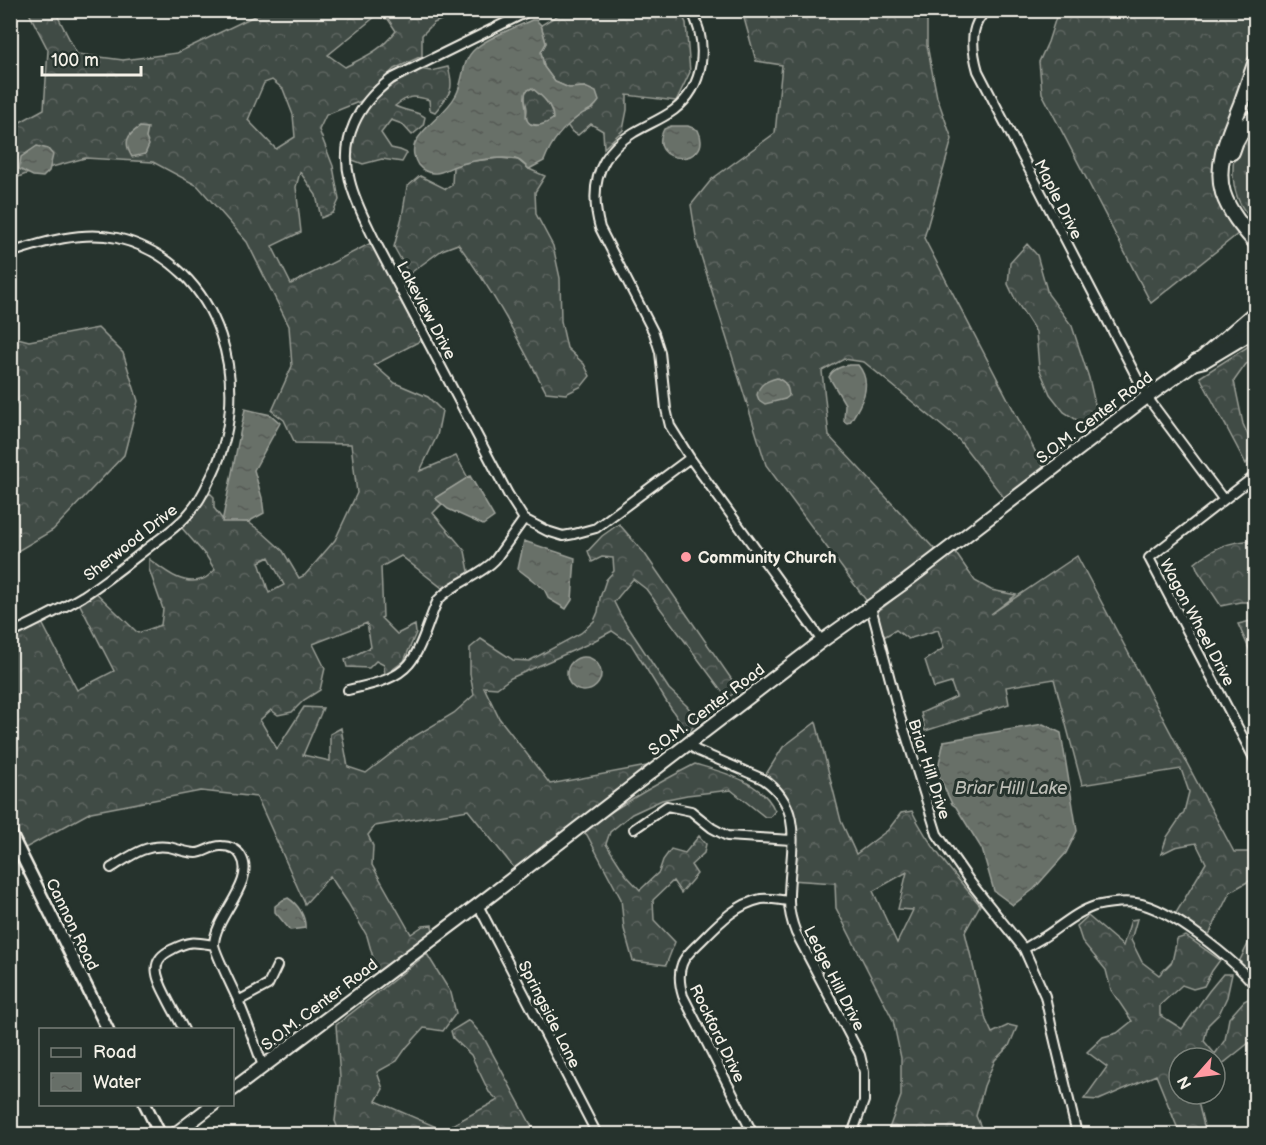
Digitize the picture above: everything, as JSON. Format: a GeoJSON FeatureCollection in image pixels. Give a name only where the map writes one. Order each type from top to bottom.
{"type":"FeatureCollection","features":[{"type":"Feature","properties":{"kind":"highway"},"geometry":{"type":"LineString","coordinates":[[1256,61],[1228,137],[1221,164],[1221,186],[1224,195],[1231,210],[1256,243]]}},
{"type":"Feature","properties":{"kind":"highway"},"geometry":{"type":"LineString","coordinates":[[1256,116],[1234,141],[1229,181],[1236,202],[1246,218],[1256,226]]}},
{"type":"Feature","properties":{"kind":"highway"},"geometry":{"type":"LineString","coordinates":[[1199,360],[1204,360],[1256,329]]}},
{"type":"Feature","properties":{"kind":"main road","name":"S.O.M. Center Road"},"geometry":{"type":"LineString","coordinates":[[1199,360],[1256,311]]}},
{"type":"Feature","properties":{"kind":"main road","name":"S.O.M. Center Road"},"geometry":{"type":"LineString","coordinates":[[234,1088],[1147,397],[1199,360],[1256,324]]}},
{"type":"Feature","properties":{"kind":"main road","name":"Cannon Road"},"geometry":{"type":"LineString","coordinates":[[10,832],[108,1028]]}},
{"type":"Feature","properties":{"kind":"main road"},"geometry":{"type":"LineString","coordinates":[[146,1106],[160,1134]]}},
{"type":"Feature","properties":{"kind":"main road"},"geometry":{"type":"LineString","coordinates":[[175,1134],[211,1106]]}},
{"type":"Feature","properties":{"kind":"street","name":"Lakeview Drive"},"geometry":{"type":"LineString","coordinates":[[524,519],[508,494],[375,241],[357,202],[350,180],[348,142],[353,123],[364,105],[390,79],[531,10]]}},
{"type":"Feature","properties":{"kind":"street"},"geometry":{"type":"LineString","coordinates":[[691,10],[701,39],[703,62],[696,82],[687,97],[673,111],[621,141],[608,155],[599,171],[594,190],[595,212],[600,228],[654,333],[660,352],[670,426],[690,458],[822,641]]}},
{"type":"Feature","properties":{"kind":"street","name":"Maple Drive"},"geometry":{"type":"LineString","coordinates":[[986,10],[976,24],[973,45],[978,71],[1147,397],[1223,499]]}},
{"type":"Feature","properties":{"kind":"street","name":"Sherwood Drive"},"geometry":{"type":"LineString","coordinates":[[10,253],[38,243],[91,235],[115,238],[158,253],[193,283],[206,302],[220,335],[231,384],[230,413],[224,445],[203,494],[190,512],[141,553],[82,597],[10,634]]}},
{"type":"Feature","properties":{"kind":"street"},"geometry":{"type":"LineString","coordinates":[[348,690],[380,681],[405,668],[417,651],[438,600],[453,586],[490,565],[524,519],[547,531],[563,536],[596,528],[690,458]]}},
{"type":"Feature","properties":{"kind":"street"},"geometry":{"type":"LineString","coordinates":[[1223,499],[1256,475]]}},
{"type":"Feature","properties":{"kind":"street","name":"Wagon Wheel Drive"},"geometry":{"type":"LineString","coordinates":[[1223,499],[1149,558],[1256,762]]}},
{"type":"Feature","properties":{"kind":"street","name":"Briar Hill Drive"},"geometry":{"type":"LineString","coordinates":[[871,607],[898,710],[937,834],[965,876],[1024,948],[1045,996],[1077,1134]]}},
{"type":"Feature","properties":{"kind":"street","name":"Ledge Hill Drive"},"geometry":{"type":"LineString","coordinates":[[687,744],[771,784],[786,804],[792,819],[789,901],[791,918],[796,933],[860,1055],[864,1072],[864,1101],[852,1134]]}},
{"type":"Feature","properties":{"kind":"street"},"geometry":{"type":"LineString","coordinates":[[634,829],[667,806],[691,812],[727,836],[792,840]]}},
{"type":"Feature","properties":{"kind":"street"},"geometry":{"type":"LineString","coordinates":[[111,868],[143,849],[155,846],[200,853],[219,845],[238,852],[245,868],[243,879],[218,928],[214,945],[263,1066]]}},
{"type":"Feature","properties":{"kind":"street","name":"Rockford Drive"},"geometry":{"type":"LineString","coordinates":[[753,1134],[683,996],[680,983],[682,962],[729,914],[762,899],[789,901]]}},
{"type":"Feature","properties":{"kind":"street"},"geometry":{"type":"LineString","coordinates":[[1024,948],[1094,907],[1117,902],[1138,903],[1173,918],[1216,948],[1256,987]]}},
{"type":"Feature","properties":{"kind":"street","name":"Springside Lane"},"geometry":{"type":"LineString","coordinates":[[478,905],[597,1134]]}},
{"type":"Feature","properties":{"kind":"street"},"geometry":{"type":"LineString","coordinates":[[183,1028],[159,983],[156,972],[158,961],[163,953],[192,941],[214,945]]}},
{"type":"Feature","properties":{"kind":"street"},"geometry":{"type":"LineString","coordinates":[[238,1001],[268,985],[277,966]]}},
{"type":"Feature","properties":{"kind":"green space"},"geometry":{"type":"Polygon","coordinates":[[[28,11],[55,11],[77,54],[123,60],[177,53],[265,11],[445,11],[450,16],[434,23],[422,35],[422,56],[394,69],[361,101],[326,115],[319,130],[333,166],[339,200],[333,213],[321,218],[316,195],[300,172],[296,187],[301,232],[272,246],[291,284],[375,241],[426,338],[374,365],[395,383],[428,397],[442,411],[437,436],[420,471],[456,456],[468,478],[435,498],[442,504],[433,513],[465,551],[469,571],[474,575],[446,591],[401,556],[381,567],[383,617],[381,618],[397,634],[415,625],[416,633],[404,661],[385,675],[384,665],[376,661],[369,668],[347,667],[345,660],[371,647],[367,623],[313,644],[325,668],[320,690],[304,700],[292,712],[278,715],[271,710],[260,720],[277,749],[304,707],[323,708],[303,755],[330,761],[330,734],[341,728],[348,767],[366,773],[410,739],[454,713],[474,695],[470,674],[470,648],[481,639],[513,660],[529,661],[581,633],[594,621],[606,580],[614,571],[613,558],[602,557],[592,562],[588,551],[602,536],[619,524],[645,554],[739,690],[727,698],[646,589],[633,579],[614,602],[669,689],[698,720],[688,734],[631,644],[612,631],[511,678],[497,688],[484,687],[499,718],[550,784],[663,763],[519,874],[468,810],[375,826],[368,835],[373,846],[372,865],[411,934],[423,926],[432,925],[433,931],[377,972],[367,936],[330,876],[305,904],[257,797],[201,791],[91,812],[20,851],[11,832],[11,634],[40,619],[77,690],[114,671],[77,599],[92,589],[138,633],[161,625],[163,609],[149,569],[149,559],[174,576],[188,581],[204,578],[215,570],[181,527],[210,493],[214,497],[214,508],[223,520],[248,522],[262,532],[283,551],[299,578],[305,575],[335,540],[357,493],[351,444],[295,443],[284,420],[272,411],[292,366],[289,326],[247,242],[198,186],[153,162],[85,158],[11,180],[11,127],[44,109],[48,50],[28,11]],[[376,16],[328,55],[345,67],[379,48],[396,31],[388,19],[376,16]],[[272,80],[264,83],[248,120],[276,149],[295,137],[293,115],[283,89],[272,80]],[[269,557],[259,562],[269,593],[284,585],[269,557]]]}},
{"type":"Feature","properties":{"kind":"green space"},"geometry":{"type":"Polygon","coordinates":[[[565,11],[680,11],[686,23],[690,72],[676,101],[627,95],[623,130],[604,148],[603,131],[591,124],[578,135],[572,132],[567,125],[594,108],[585,87],[569,88],[555,82],[544,67],[541,52],[546,43],[541,25],[565,11]]]}},
{"type":"Feature","properties":{"kind":"green space"},"geometry":{"type":"Polygon","coordinates":[[[742,11],[927,11],[927,45],[937,97],[952,139],[924,238],[1047,474],[1008,503],[959,440],[864,362],[844,359],[822,371],[829,436],[940,555],[871,607],[766,465],[697,243],[691,205],[712,179],[775,133],[782,65],[756,61],[742,11]]]}},
{"type":"Feature","properties":{"kind":"green space"},"geometry":{"type":"Polygon","coordinates":[[[1058,11],[1255,11],[1255,61],[1241,103],[1222,186],[1244,229],[1151,303],[1042,93],[1039,62],[1058,11]]]}},
{"type":"Feature","properties":{"kind":"green space"},"geometry":{"type":"Polygon","coordinates":[[[448,67],[451,81],[450,91],[435,112],[430,110],[429,100],[419,97],[407,98],[395,106],[425,117],[423,126],[412,135],[402,124],[391,120],[381,133],[391,148],[407,153],[402,162],[382,159],[363,164],[350,159],[354,133],[368,105],[404,76],[420,69],[431,71],[448,67]]]}},
{"type":"Feature","properties":{"kind":"green space"},"geometry":{"type":"Polygon","coordinates":[[[1255,78],[1255,111],[1239,128],[1255,78]]]}},
{"type":"Feature","properties":{"kind":"green space"},"geometry":{"type":"Polygon","coordinates":[[[532,88],[549,105],[553,114],[553,119],[544,124],[528,123],[526,118],[526,91],[532,88]]]}},
{"type":"Feature","properties":{"kind":"green space"},"geometry":{"type":"Polygon","coordinates":[[[1255,121],[1255,221],[1237,196],[1233,164],[1239,144],[1255,121]]]}},
{"type":"Feature","properties":{"kind":"green space"},"geometry":{"type":"Polygon","coordinates":[[[500,158],[518,160],[529,169],[545,176],[535,192],[536,214],[553,246],[560,278],[561,321],[567,348],[584,364],[590,376],[582,386],[566,394],[546,392],[494,298],[458,244],[442,250],[409,274],[394,247],[407,187],[420,176],[446,189],[452,185],[453,166],[500,158]]]}},
{"type":"Feature","properties":{"kind":"green space"},"geometry":{"type":"Polygon","coordinates":[[[1027,244],[1037,255],[1048,294],[1072,326],[1089,378],[1098,417],[1083,424],[1064,412],[1050,394],[1039,368],[1036,332],[1008,284],[1010,263],[1027,244]]]}},
{"type":"Feature","properties":{"kind":"green space"},"geometry":{"type":"Polygon","coordinates":[[[98,328],[123,353],[138,401],[124,455],[53,530],[11,555],[10,410],[16,403],[11,374],[10,336],[29,341],[98,328]]]}},
{"type":"Feature","properties":{"kind":"green space"},"geometry":{"type":"Polygon","coordinates":[[[1255,342],[1255,360],[1246,364],[1234,381],[1243,424],[1255,451],[1246,464],[1200,377],[1255,342]]]}},
{"type":"Feature","properties":{"kind":"green space"},"geometry":{"type":"Polygon","coordinates":[[[1255,540],[1255,602],[1221,606],[1195,563],[1223,546],[1255,540]]]}},
{"type":"Feature","properties":{"kind":"green space"},"geometry":{"type":"Polygon","coordinates":[[[955,552],[975,581],[991,590],[1016,595],[991,614],[1077,556],[1234,852],[1255,852],[1255,886],[1249,881],[1230,892],[1206,941],[1173,918],[1206,863],[1196,843],[1175,847],[1161,854],[1167,837],[1184,812],[1189,792],[1181,769],[1082,785],[1054,679],[1006,687],[1009,704],[925,731],[921,713],[956,697],[951,683],[934,688],[925,660],[944,648],[938,630],[908,639],[896,630],[882,638],[877,612],[955,552]]]}},
{"type":"Feature","properties":{"kind":"green space"},"geometry":{"type":"Polygon","coordinates":[[[1256,620],[1255,662],[1238,624],[1256,620]]]}},
{"type":"Feature","properties":{"kind":"green space"},"geometry":{"type":"Polygon","coordinates":[[[816,722],[841,821],[856,854],[888,830],[901,813],[912,811],[934,848],[980,905],[965,932],[986,1020],[992,1033],[1009,1025],[1017,1027],[1009,1046],[995,1060],[984,1086],[976,1116],[984,1134],[887,1134],[901,1096],[901,1058],[893,1020],[836,908],[835,883],[790,880],[792,840],[786,804],[763,779],[783,747],[816,722]],[[907,872],[873,891],[897,943],[913,910],[898,909],[907,872]]]}},
{"type":"Feature","properties":{"kind":"green space"},"geometry":{"type":"Polygon","coordinates":[[[695,764],[752,785],[770,801],[775,811],[770,817],[765,817],[731,790],[687,795],[662,800],[632,814],[610,832],[606,844],[626,875],[640,890],[659,872],[663,860],[671,849],[685,853],[699,836],[706,844],[704,853],[691,865],[697,874],[681,893],[673,881],[653,900],[654,920],[675,942],[666,965],[633,961],[624,929],[621,899],[583,831],[666,779],[695,764]]]}},
{"type":"Feature","properties":{"kind":"green space"},"geometry":{"type":"Polygon","coordinates":[[[1088,916],[1123,946],[1131,920],[1137,919],[1131,940],[1142,962],[1159,975],[1172,962],[1177,939],[1186,936],[1220,960],[1204,986],[1193,989],[1182,985],[1160,1005],[1160,1015],[1182,1029],[1223,974],[1232,974],[1227,997],[1219,1014],[1208,1025],[1204,1041],[1208,1046],[1167,1046],[1167,1102],[1156,1075],[1099,1100],[1084,1099],[1107,1067],[1087,1052],[1103,1037],[1117,1033],[1132,1021],[1111,990],[1106,970],[1082,941],[1077,926],[1088,916]]]}},
{"type":"Feature","properties":{"kind":"green space"},"geometry":{"type":"Polygon","coordinates":[[[1255,935],[1255,965],[1243,968],[1240,960],[1251,938],[1255,935]]]}},
{"type":"Feature","properties":{"kind":"green space"},"geometry":{"type":"Polygon","coordinates":[[[427,954],[451,993],[456,1013],[443,1031],[424,1028],[397,1061],[377,1072],[383,1089],[376,1101],[443,1130],[498,1100],[489,1092],[471,1055],[453,1038],[451,1031],[469,1020],[484,1038],[536,1134],[340,1134],[335,1121],[340,1078],[336,1025],[427,954]]]}},
{"type":"Feature","properties":{"kind":"green space"},"geometry":{"type":"Polygon","coordinates":[[[1252,997],[1255,1003],[1255,1038],[1227,1060],[1227,1046],[1221,1046],[1225,1040],[1229,1018],[1244,1001],[1252,997]]]}},
{"type":"Feature","properties":{"kind":"green space"},"geometry":{"type":"Polygon","coordinates":[[[1169,1106],[1199,1106],[1206,1134],[1180,1134],[1169,1106]]]}},
{"type":"Feature","properties":{"kind":"water"},"geometry":{"type":"Polygon","coordinates":[[[536,20],[541,25],[546,43],[541,52],[544,67],[555,82],[569,88],[585,87],[596,92],[599,101],[563,130],[550,147],[544,161],[529,169],[518,160],[504,158],[468,162],[437,173],[423,170],[415,157],[415,143],[424,130],[452,102],[470,54],[486,41],[536,20]],[[532,88],[526,91],[526,119],[532,125],[543,124],[553,119],[553,114],[549,105],[532,88]]]}},
{"type":"Feature","properties":{"kind":"water"},"geometry":{"type":"Polygon","coordinates":[[[671,126],[688,126],[698,130],[701,142],[698,151],[681,158],[671,156],[664,150],[661,141],[664,129],[671,126]]]}},
{"type":"Feature","properties":{"kind":"water"},"geometry":{"type":"Polygon","coordinates":[[[140,127],[148,128],[146,138],[149,145],[145,154],[132,157],[127,143],[128,139],[140,127]]]}},
{"type":"Feature","properties":{"kind":"water"},"geometry":{"type":"Polygon","coordinates":[[[37,146],[48,149],[53,155],[49,171],[43,177],[33,176],[19,169],[21,157],[37,146]]]}},
{"type":"Feature","properties":{"kind":"water"},"geometry":{"type":"Polygon","coordinates":[[[858,365],[863,372],[865,387],[858,409],[847,423],[844,421],[845,404],[829,377],[837,369],[858,365]]]}},
{"type":"Feature","properties":{"kind":"water"},"geometry":{"type":"Polygon","coordinates":[[[777,378],[786,385],[789,396],[765,404],[759,400],[757,395],[759,388],[777,378]]]}},
{"type":"Feature","properties":{"kind":"water"},"geometry":{"type":"Polygon","coordinates":[[[245,409],[271,415],[280,423],[254,470],[264,513],[248,522],[222,522],[245,409]]]}},
{"type":"Feature","properties":{"kind":"water"},"geometry":{"type":"Polygon","coordinates":[[[470,476],[494,517],[483,525],[448,509],[435,498],[470,476]]]}},
{"type":"Feature","properties":{"kind":"water"},"geometry":{"type":"Polygon","coordinates":[[[524,541],[575,558],[572,600],[566,609],[549,599],[544,589],[518,569],[524,541]]]}},
{"type":"Feature","properties":{"kind":"water"},"geometry":{"type":"Polygon","coordinates":[[[584,657],[596,662],[601,674],[596,686],[584,691],[572,686],[567,674],[572,662],[584,657]]]}},
{"type":"Feature","properties":{"kind":"water","name":"Briar Hill Lake"},"geometry":{"type":"Polygon","coordinates":[[[1043,724],[1061,733],[1077,831],[1066,853],[1034,889],[1013,905],[994,891],[982,849],[952,804],[937,772],[944,741],[1043,724]]]}},
{"type":"Feature","properties":{"kind":"water"},"geometry":{"type":"Polygon","coordinates":[[[288,898],[301,911],[305,928],[290,930],[275,912],[275,906],[288,898]]]}},
{"type":"Feature","properties":{"kind":"place","name":"Community Church"},"geometry":{"type":"Point","coordinates":[686,557]}}]}
